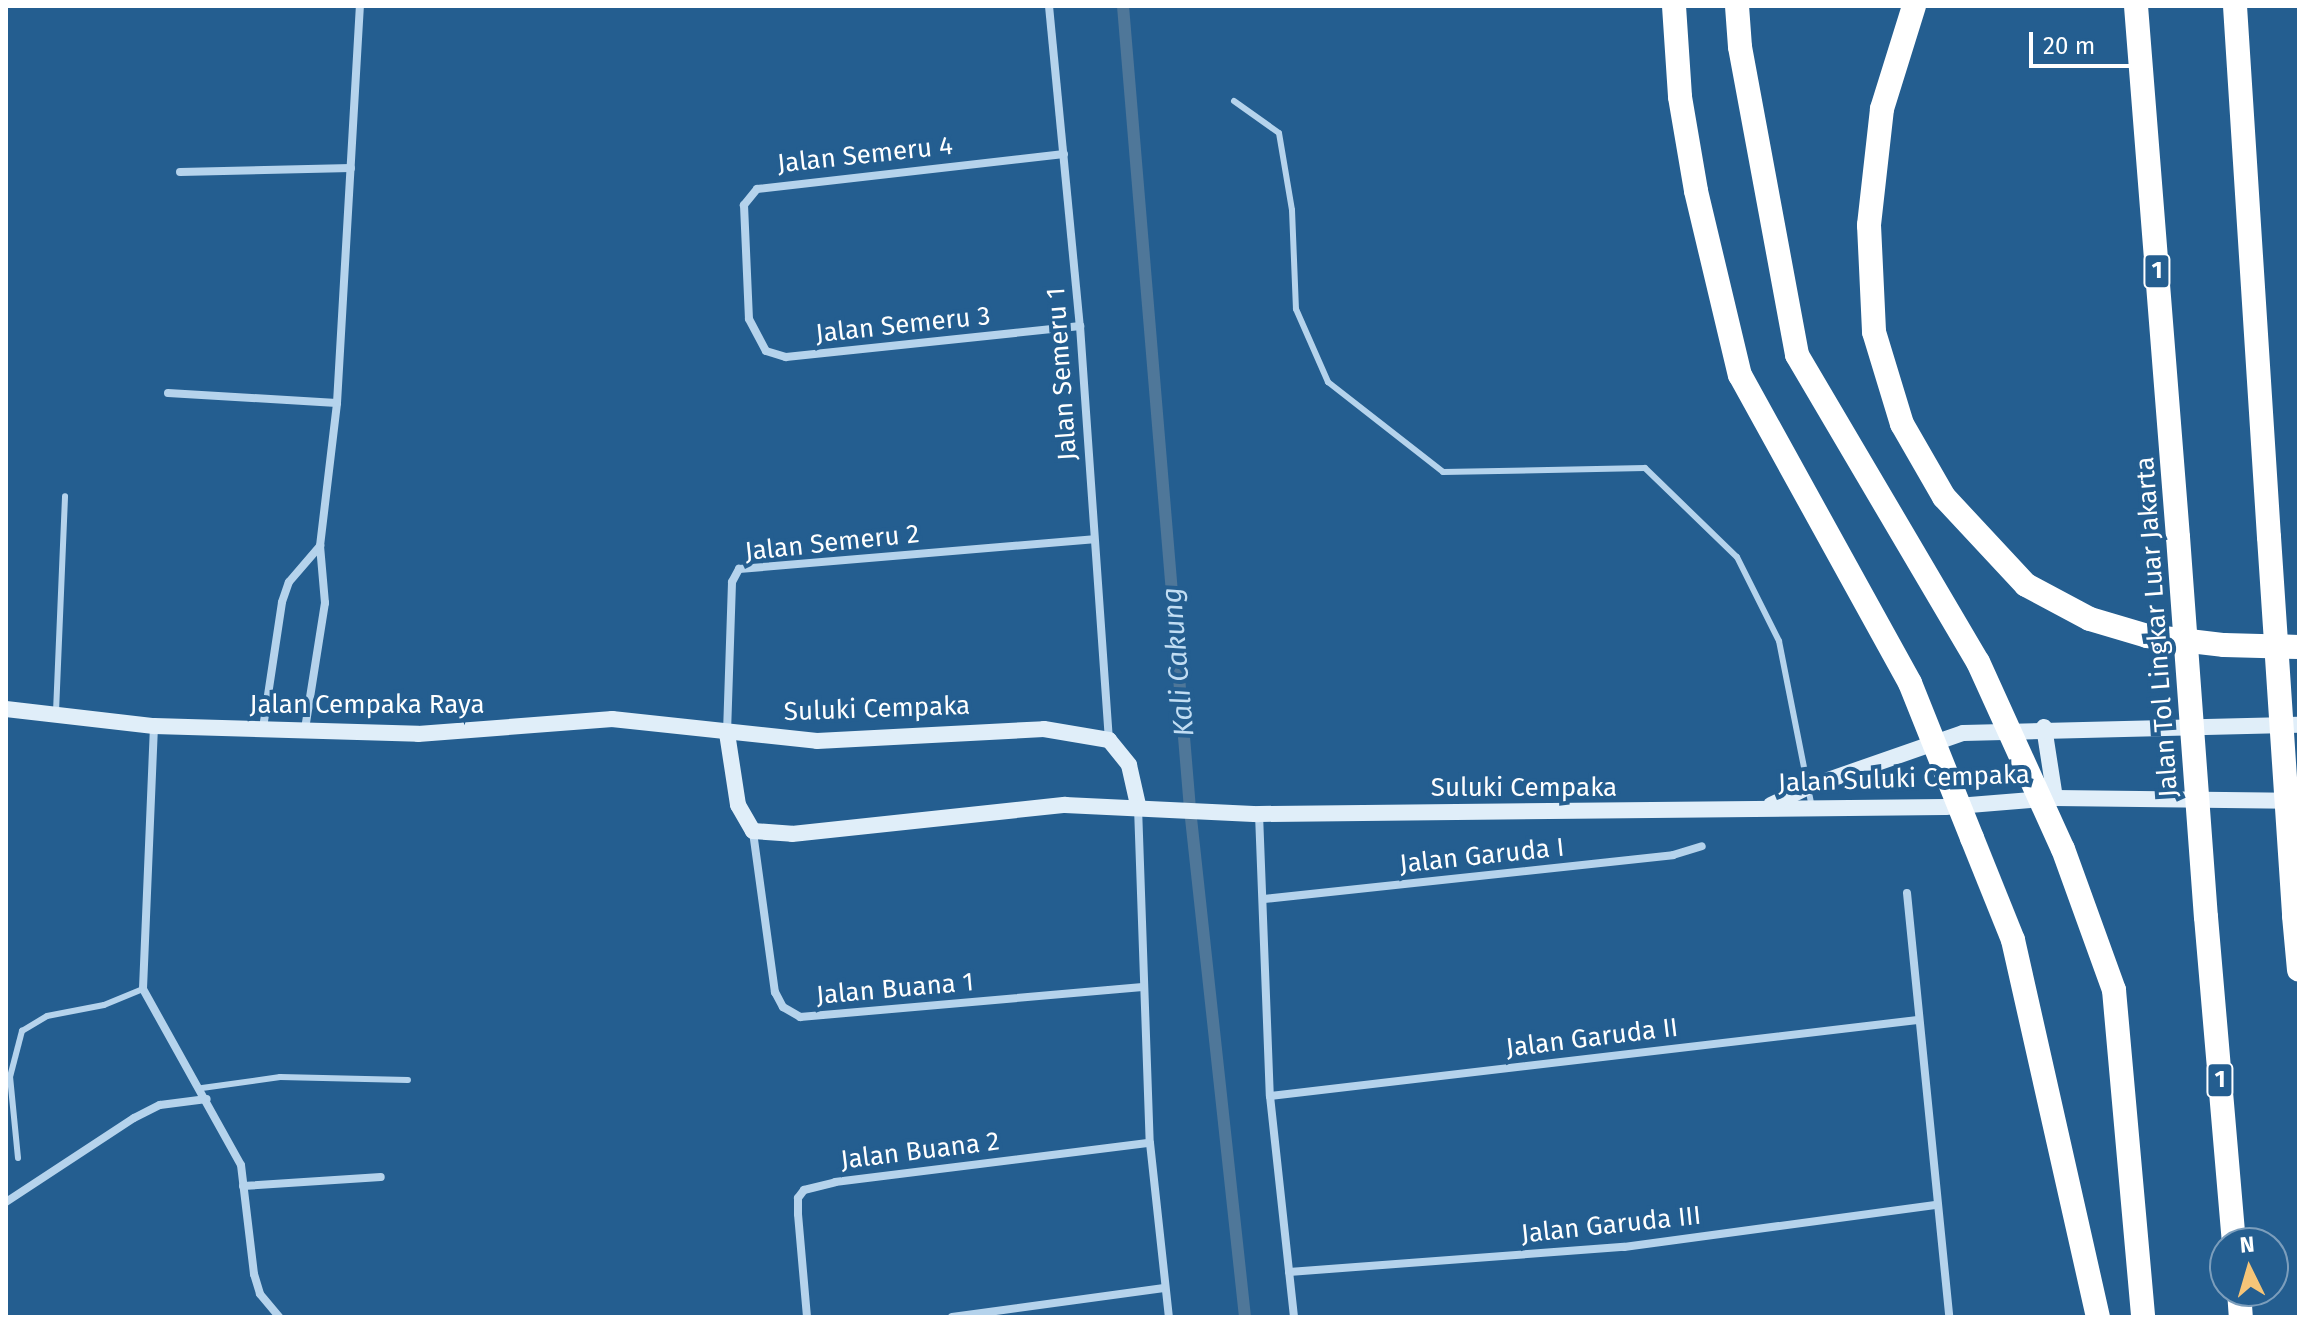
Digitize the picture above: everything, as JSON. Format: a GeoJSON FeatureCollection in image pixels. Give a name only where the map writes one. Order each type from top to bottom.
{"type":"FeatureCollection","features":[{"type":"Feature","properties":{"kind":"highway"},"geometry":{"type":"LineString","coordinates":[[1674,6],[1680,97],[1696,191],[1740,375],[1910,683],[2013,940],[2098,1317]]}},
{"type":"Feature","properties":{"kind":"highway"},"geometry":{"type":"LineString","coordinates":[[1737,6],[1740,47],[1797,355],[1978,662],[2063,849],[2114,990],[2143,1317]]}},
{"type":"Feature","properties":{"kind":"highway"},"geometry":{"type":"LineString","coordinates":[[1914,6],[1882,109],[1869,225],[1874,332],[1902,424],[1944,497],[2026,585],[2090,619],[2147,636],[2299,647]]}},
{"type":"Feature","properties":{"kind":"highway","name":"Jalan Tol Lingkar Luar Jakarta"},"geometry":{"type":"LineString","coordinates":[[2136,6],[2233,1227]]}},
{"type":"Feature","properties":{"kind":"highway"},"geometry":{"type":"LineString","coordinates":[[2235,6],[2299,970]]}},
{"type":"Feature","properties":{"kind":"street"},"geometry":{"type":"LineString","coordinates":[[305,729],[325,603],[320,546],[337,403],[360,6]]}},
{"type":"Feature","properties":{"kind":"street","name":"Jalan Semeru 1"},"geometry":{"type":"LineString","coordinates":[[1049,6],[1080,326],[1109,740]]}},
{"type":"Feature","properties":{"kind":"street","name":"Jalan Semeru 4"},"geometry":{"type":"LineString","coordinates":[[749,319],[744,205],[757,189],[1064,154]]}},
{"type":"Feature","properties":{"kind":"street"},"geometry":{"type":"LineString","coordinates":[[180,172],[351,168]]}},
{"type":"Feature","properties":{"kind":"street","name":"Jalan Semeru 3"},"geometry":{"type":"LineString","coordinates":[[749,319],[766,351],[786,357],[1080,326]]}},
{"type":"Feature","properties":{"kind":"street"},"geometry":{"type":"LineString","coordinates":[[168,393],[337,403]]}},
{"type":"Feature","properties":{"kind":"street","name":"Jalan Semeru 2"},"geometry":{"type":"LineString","coordinates":[[727,733],[732,578],[739,569],[1094,539]]}},
{"type":"Feature","properties":{"kind":"street"},"geometry":{"type":"LineString","coordinates":[[263,728],[289,582],[320,546]]}},
{"type":"Feature","properties":{"kind":"street","name":"Jalan Cempaka Raya"},"geometry":{"type":"LineString","coordinates":[[6,709],[154,726],[418,734],[612,719],[683,724],[727,733]]}},
{"type":"Feature","properties":{"kind":"street","name":"Jalan Suluki Cempaka"},"geometry":{"type":"LineString","coordinates":[[1766,808],[1808,787],[1963,733],[2044,727],[2299,725]]}},
{"type":"Feature","properties":{"kind":"street"},"geometry":{"type":"LineString","coordinates":[[154,726],[143,989],[163,1033],[202,1088],[241,1165],[254,1274],[260,1294],[279,1317]]}},
{"type":"Feature","properties":{"kind":"street"},"geometry":{"type":"LineString","coordinates":[[2044,727],[2055,798]]}},
{"type":"Feature","properties":{"kind":"street","name":"Suluki Cempaka"},"geometry":{"type":"LineString","coordinates":[[727,733],[817,741],[1044,729],[1109,740]]}},
{"type":"Feature","properties":{"kind":"street"},"geometry":{"type":"LineString","coordinates":[[727,733],[738,805],[753,831]]}},
{"type":"Feature","properties":{"kind":"street"},"geometry":{"type":"LineString","coordinates":[[1109,740],[1129,765],[1138,805],[1150,1143],[1169,1317]]}},
{"type":"Feature","properties":{"kind":"street","name":"Jalan Suluki Cempaka"},"geometry":{"type":"LineString","coordinates":[[1766,808],[1945,807],[2055,798],[2299,801]]}},
{"type":"Feature","properties":{"kind":"street","name":"Suluki Cempaka"},"geometry":{"type":"LineString","coordinates":[[753,831],[792,834],[1023,807],[1138,805],[1167,810],[1259,814],[1766,808]]}},
{"type":"Feature","properties":{"kind":"street"},"geometry":{"type":"LineString","coordinates":[[1259,814],[1270,1096],[1294,1317]]}},
{"type":"Feature","properties":{"kind":"street","name":"Jalan Buana 1"},"geometry":{"type":"LineString","coordinates":[[753,831],[775,992],[783,1007],[800,1017],[1143,987]]}},
{"type":"Feature","properties":{"kind":"street","name":"Jalan Garuda I"},"geometry":{"type":"LineString","coordinates":[[1264,899],[1673,855],[1702,846]]}},
{"type":"Feature","properties":{"kind":"street"},"geometry":{"type":"LineString","coordinates":[[1907,893],[1935,1205],[1949,1317]]}},
{"type":"Feature","properties":{"kind":"street","name":"Jalan Garuda II"},"geometry":{"type":"LineString","coordinates":[[1270,1096],[1918,1020]]}},
{"type":"Feature","properties":{"kind":"street"},"geometry":{"type":"LineString","coordinates":[[6,1202],[134,1118],[160,1105],[207,1099]]}},
{"type":"Feature","properties":{"kind":"street","name":"Jalan Buana 2"},"geometry":{"type":"LineString","coordinates":[[807,1317],[798,1206],[804,1190],[835,1182],[1150,1143]]}},
{"type":"Feature","properties":{"kind":"street"},"geometry":{"type":"LineString","coordinates":[[243,1186],[381,1177]]}},
{"type":"Feature","properties":{"kind":"street","name":"Jalan Garuda III"},"geometry":{"type":"LineString","coordinates":[[1289,1272],[1624,1247],[1935,1205]]}},
{"type":"Feature","properties":{"kind":"street"},"geometry":{"type":"LineString","coordinates":[[952,1317],[1164,1288]]}},
{"type":"Feature","properties":{"kind":"lane"},"geometry":{"type":"LineString","coordinates":[[1234,101],[1279,133],[1292,210],[1296,309],[1328,382],[1443,472],[1645,468],[1737,557],[1779,641],[1812,808]]}},
{"type":"Feature","properties":{"kind":"lane"},"geometry":{"type":"LineString","coordinates":[[56,715],[65,496]]}},
{"type":"Feature","properties":{"kind":"lane"},"geometry":{"type":"LineString","coordinates":[[18,1158],[10,1077],[22,1031],[47,1016],[104,1005],[143,989]]}},
{"type":"Feature","properties":{"kind":"lane"},"geometry":{"type":"LineString","coordinates":[[202,1088],[280,1077],[408,1080]]}},
{"type":"Feature","properties":{"kind":"waterway","name":"Kali Cakung"},"geometry":{"type":"LineString","coordinates":[[1123,6],[1190,809],[1245,1317]]}}]}
